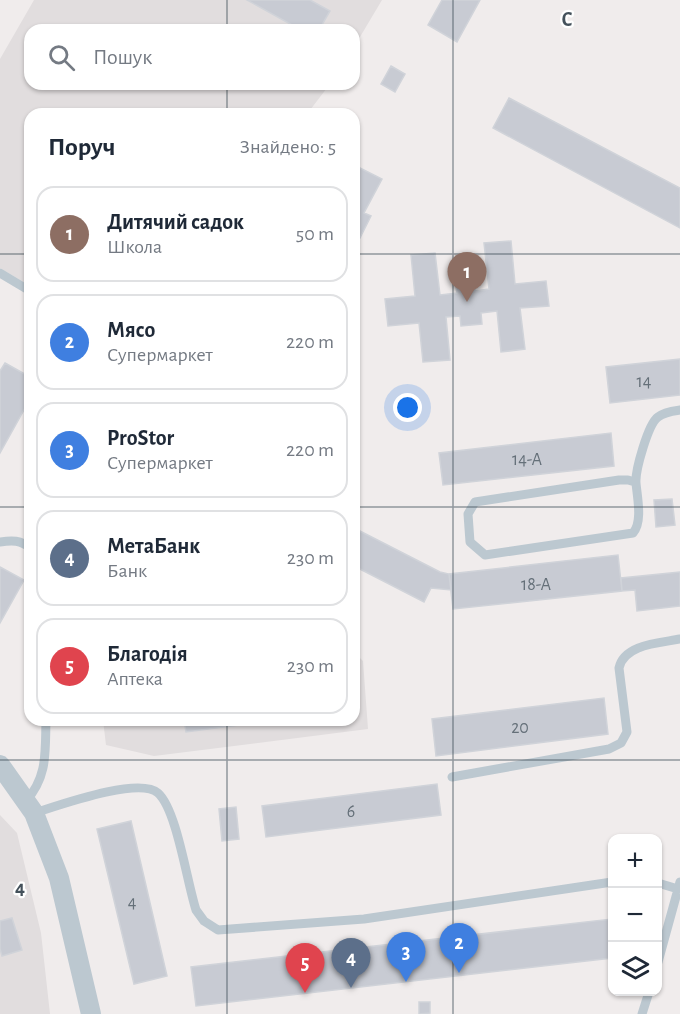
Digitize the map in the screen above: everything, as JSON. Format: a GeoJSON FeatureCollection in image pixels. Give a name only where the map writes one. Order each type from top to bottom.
{"type":"FeatureCollection","features":[{"type":"Feature","properties":{"kind":"street"},"geometry":{"type":"LineString","coordinates":[[0,765],[30,807],[59,878],[91,1014]]}},
{"type":"Feature","properties":{"kind":"lane"},"geometry":{"type":"LineString","coordinates":[[0,273],[24,287]]}},
{"type":"Feature","properties":{"kind":"lane"},"geometry":{"type":"LineString","coordinates":[[635,482],[619,480],[475,502],[468,514],[470,542],[485,555],[630,534],[637,527],[635,482],[642,451],[653,422],[659,416],[680,410]]}},
{"type":"Feature","properties":{"kind":"lane"},"geometry":{"type":"LineString","coordinates":[[0,542],[12,540],[24,545]]}},
{"type":"Feature","properties":{"kind":"lane"},"geometry":{"type":"LineString","coordinates":[[452,777],[609,749],[621,743],[627,732],[620,661],[624,656],[642,647],[680,639]]}},
{"type":"Feature","properties":{"kind":"lane"},"geometry":{"type":"LineString","coordinates":[[30,807],[40,783],[45,759],[46,726]]}},
{"type":"Feature","properties":{"kind":"lane"},"geometry":{"type":"LineString","coordinates":[[30,807],[125,789],[151,789],[158,793],[165,802],[177,833],[196,910],[204,921],[218,930],[364,919],[608,883]]}},
{"type":"Feature","properties":{"kind":"lane"},"geometry":{"type":"LineString","coordinates":[[662,883],[679,885],[662,944]]}},
{"type":"Feature","properties":{"kind":"lane"},"geometry":{"type":"LineString","coordinates":[[642,1014],[648,996]]}},
{"type":"Feature","properties":{"kind":"shaded area"},"geometry":{"type":"Polygon","coordinates":[[[34,0],[382,0],[360,37],[360,24],[24,24],[24,90],[325,90],[312,108],[24,108],[24,282],[0,268],[0,59],[34,0]]]}},
{"type":"Feature","properties":{"kind":"shaded area"},"geometry":{"type":"Polygon","coordinates":[[[360,658],[363,661],[368,729],[154,756],[106,745],[104,726],[360,726],[360,658]]]}},
{"type":"Feature","properties":{"kind":"shaded area"},"geometry":{"type":"Polygon","coordinates":[[[0,815],[17,833],[41,933],[50,1014],[0,1014],[0,815]]]}},
{"type":"Feature","properties":{"kind":"building"},"geometry":{"type":"Polygon","coordinates":[[[247,0],[310,0],[330,11],[322,24],[290,24],[247,0]]]}},
{"type":"Feature","properties":{"kind":"building"},"geometry":{"type":"Polygon","coordinates":[[[442,0],[480,0],[457,42],[428,25],[442,0]]]}},
{"type":"Feature","properties":{"kind":"building"},"geometry":{"type":"Polygon","coordinates":[[[391,66],[405,74],[395,92],[381,84],[391,66]]]}},
{"type":"Feature","properties":{"kind":"building"},"geometry":{"type":"Polygon","coordinates":[[[509,98],[680,188],[680,228],[493,128],[509,98]]]}},
{"type":"Feature","properties":{"kind":"building"},"geometry":{"type":"Polygon","coordinates":[[[360,168],[382,179],[364,213],[371,216],[360,238],[360,168]]]}},
{"type":"Feature","properties":{"kind":"building"},"geometry":{"type":"Polygon","coordinates":[[[511,241],[515,284],[546,281],[549,306],[520,308],[525,349],[501,352],[497,311],[481,313],[482,324],[461,326],[460,316],[446,317],[450,360],[423,362],[419,323],[388,326],[385,299],[415,296],[411,255],[435,253],[440,295],[457,293],[455,282],[474,280],[475,291],[489,289],[484,243],[511,241]]]}},
{"type":"Feature","properties":{"kind":"building"},"geometry":{"type":"Polygon","coordinates":[[[680,359],[680,395],[610,403],[606,367],[680,359]]]}},
{"type":"Feature","properties":{"kind":"building"},"geometry":{"type":"Polygon","coordinates":[[[5,363],[24,374],[24,410],[0,453],[0,371],[5,363]]]}},
{"type":"Feature","properties":{"kind":"building"},"geometry":{"type":"Polygon","coordinates":[[[611,433],[614,466],[443,485],[439,453],[611,433]]]}},
{"type":"Feature","properties":{"kind":"building"},"geometry":{"type":"Polygon","coordinates":[[[672,499],[675,525],[656,527],[654,500],[672,499]]]}},
{"type":"Feature","properties":{"kind":"building"},"geometry":{"type":"Polygon","coordinates":[[[360,531],[440,572],[449,574],[451,590],[431,588],[424,602],[360,569],[360,531]]]}},
{"type":"Feature","properties":{"kind":"building"},"geometry":{"type":"Polygon","coordinates":[[[618,555],[622,591],[453,609],[449,574],[618,555]]]}},
{"type":"Feature","properties":{"kind":"building"},"geometry":{"type":"Polygon","coordinates":[[[0,567],[24,580],[0,623],[0,567]]]}},
{"type":"Feature","properties":{"kind":"building"},"geometry":{"type":"Polygon","coordinates":[[[680,572],[680,606],[637,611],[635,590],[622,591],[621,578],[680,572]]]}},
{"type":"Feature","properties":{"kind":"building"},"geometry":{"type":"Polygon","coordinates":[[[604,698],[608,734],[436,756],[432,719],[604,698]]]}},
{"type":"Feature","properties":{"kind":"building"},"geometry":{"type":"Polygon","coordinates":[[[185,726],[231,726],[186,732],[185,726]]]}},
{"type":"Feature","properties":{"kind":"building"},"geometry":{"type":"Polygon","coordinates":[[[437,784],[441,815],[266,837],[262,806],[437,784]]]}},
{"type":"Feature","properties":{"kind":"building"},"geometry":{"type":"Polygon","coordinates":[[[236,807],[239,839],[222,841],[219,809],[236,807]]]}},
{"type":"Feature","properties":{"kind":"building"},"geometry":{"type":"Polygon","coordinates":[[[131,821],[167,976],[134,984],[97,829],[131,821]]]}},
{"type":"Feature","properties":{"kind":"building"},"geometry":{"type":"Polygon","coordinates":[[[12,918],[22,950],[2,956],[0,921],[12,918]]]}},
{"type":"Feature","properties":{"kind":"building"},"geometry":{"type":"Polygon","coordinates":[[[608,919],[608,958],[196,1006],[191,967],[608,919]]]}},
{"type":"Feature","properties":{"kind":"building"},"geometry":{"type":"Polygon","coordinates":[[[419,1002],[430,1002],[430,1013],[419,1014],[419,1002]]]}},
{"type":"Feature","properties":{"kind":"place","name":"Дитячий садок"},"geometry":{"type":"Point","coordinates":[467,302]}},
{"type":"Feature","properties":{"kind":"place","name":"Мясо"},"geometry":{"type":"Point","coordinates":[459,973]}},
{"type":"Feature","properties":{"kind":"place","name":"ProStor"},"geometry":{"type":"Point","coordinates":[406,982]}},
{"type":"Feature","properties":{"kind":"place","name":"МетаБанк"},"geometry":{"type":"Point","coordinates":[351,988]}},
{"type":"Feature","properties":{"kind":"place","name":"Благодія"},"geometry":{"type":"Point","coordinates":[305,993]}}]}
